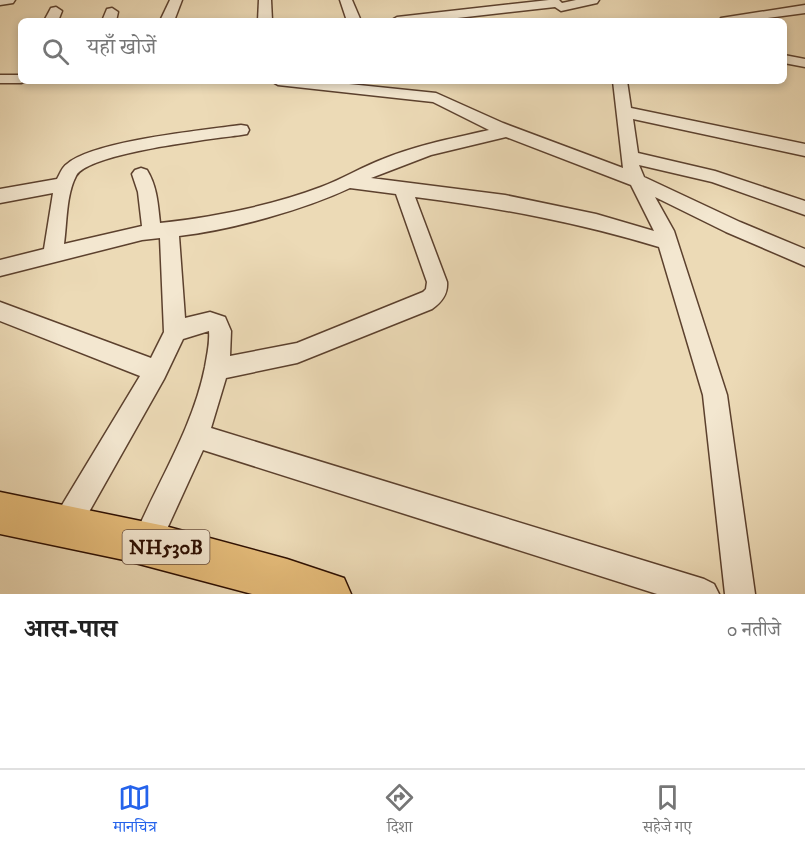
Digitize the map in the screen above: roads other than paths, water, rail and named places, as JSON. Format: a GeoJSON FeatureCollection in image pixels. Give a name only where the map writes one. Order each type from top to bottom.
{"type":"FeatureCollection","features":[{"type":"Feature","properties":{"kind":"highway","name":"NH530B"},"geometry":{"type":"LineString","coordinates":[[0,513],[185,551],[328,594]]}},
{"type":"Feature","properties":{"kind":"street"},"geometry":{"type":"LineString","coordinates":[[0,1],[9,0]]}},
{"type":"Feature","properties":{"kind":"street"},"geometry":{"type":"LineString","coordinates":[[168,18],[176,0]]}},
{"type":"Feature","properties":{"kind":"street"},"geometry":{"type":"LineString","coordinates":[[265,0],[265,18]]}},
{"type":"Feature","properties":{"kind":"street"},"geometry":{"type":"LineString","coordinates":[[346,0],[353,18]]}},
{"type":"Feature","properties":{"kind":"street"},"geometry":{"type":"LineString","coordinates":[[424,18],[594,0]]}},
{"type":"Feature","properties":{"kind":"street"},"geometry":{"type":"LineString","coordinates":[[557,3],[570,18]]}},
{"type":"Feature","properties":{"kind":"street"},"geometry":{"type":"LineString","coordinates":[[741,18],[805,9]]}},
{"type":"Feature","properties":{"kind":"street"},"geometry":{"type":"LineString","coordinates":[[787,60],[805,63]]}},
{"type":"Feature","properties":{"kind":"street"},"geometry":{"type":"LineString","coordinates":[[337,84],[396,87],[436,98],[507,131],[638,181],[733,227],[805,258]]}},
{"type":"Feature","properties":{"kind":"street"},"geometry":{"type":"LineString","coordinates":[[620,84],[631,168],[667,242],[715,394],[740,594]]}},
{"type":"Feature","properties":{"kind":"street"},"geometry":{"type":"LineString","coordinates":[[625,112],[805,150]]}},
{"type":"Feature","properties":{"kind":"street"},"geometry":{"type":"LineString","coordinates":[[53,255],[65,184],[72,168],[80,162],[169,140],[241,130]]}},
{"type":"Feature","properties":{"kind":"street"},"geometry":{"type":"LineString","coordinates":[[0,268],[160,231],[193,227],[262,211],[350,182],[391,162],[427,150],[507,131]]}},
{"type":"Feature","properties":{"kind":"street"},"geometry":{"type":"LineString","coordinates":[[630,157],[715,177],[805,208]]}},
{"type":"Feature","properties":{"kind":"street"},"geometry":{"type":"LineString","coordinates":[[66,525],[156,371],[174,332],[160,231],[141,174]]}},
{"type":"Feature","properties":{"kind":"street"},"geometry":{"type":"LineString","coordinates":[[350,182],[516,204],[596,221],[667,242]]}},
{"type":"Feature","properties":{"kind":"street"},"geometry":{"type":"LineString","coordinates":[[0,196],[65,184]]}},
{"type":"Feature","properties":{"kind":"street"},"geometry":{"type":"LineString","coordinates":[[216,369],[297,353],[425,303],[433,297],[438,290],[437,282],[403,188]]}},
{"type":"Feature","properties":{"kind":"street"},"geometry":{"type":"LineString","coordinates":[[0,311],[156,371]]}},
{"type":"Feature","properties":{"kind":"street"},"geometry":{"type":"LineString","coordinates":[[146,543],[197,436],[216,369],[221,334],[219,325],[206,321],[174,332]]}},
{"type":"Feature","properties":{"kind":"street"},"geometry":{"type":"LineString","coordinates":[[197,436],[704,594]]}}]}
